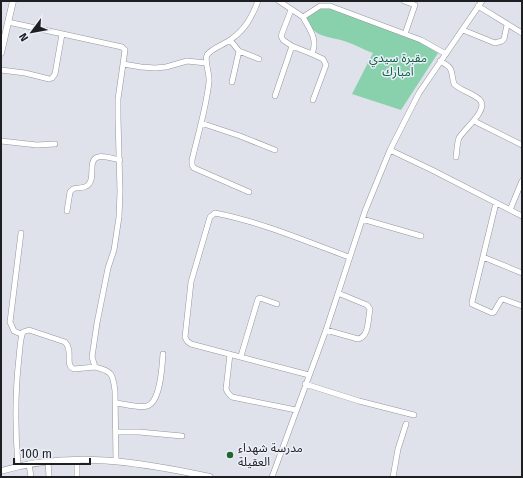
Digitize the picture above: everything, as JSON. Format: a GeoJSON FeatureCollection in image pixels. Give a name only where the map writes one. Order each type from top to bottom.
{"type":"FeatureCollection","features":[{"type":"Feature","properties":{"kind":"street"},"geometry":{"type":"LineString","coordinates":[[1,53],[13,1]]}},
{"type":"Feature","properties":{"kind":"street"},"geometry":{"type":"LineString","coordinates":[[249,192],[194,168],[192,166],[192,160],[202,123],[210,80],[206,57],[210,52],[230,40],[245,27],[251,18],[258,1]]}},
{"type":"Feature","properties":{"kind":"street"},"geometry":{"type":"LineString","coordinates":[[279,1],[303,17],[315,44],[312,54]]}},
{"type":"Feature","properties":{"kind":"street"},"geometry":{"type":"LineString","coordinates":[[404,1],[416,3],[405,34]]}},
{"type":"Feature","properties":{"kind":"street"},"geometry":{"type":"LineString","coordinates":[[272,477],[326,330],[362,220],[390,150],[419,93],[482,1]]}},
{"type":"Feature","properties":{"kind":"street"},"geometry":{"type":"LineString","coordinates":[[303,17],[320,6],[330,6],[421,40],[446,54]]}},
{"type":"Feature","properties":{"kind":"street"},"geometry":{"type":"LineString","coordinates":[[478,6],[522,33]]}},
{"type":"Feature","properties":{"kind":"street"},"geometry":{"type":"LineString","coordinates":[[291,10],[281,36],[283,40],[292,46],[323,59],[326,65],[313,100]]}},
{"type":"Feature","properties":{"kind":"street"},"geometry":{"type":"LineString","coordinates":[[8,22],[124,48],[125,52],[118,112],[120,160],[119,217],[114,250],[108,268],[97,324],[92,357],[95,367]]}},
{"type":"Feature","properties":{"kind":"street"},"geometry":{"type":"LineString","coordinates":[[462,30],[495,43],[499,43],[504,39],[507,25]]}},
{"type":"Feature","properties":{"kind":"street"},"geometry":{"type":"LineString","coordinates":[[1,70],[25,73],[49,79],[52,78],[55,74],[62,34]]}},
{"type":"Feature","properties":{"kind":"street"},"geometry":{"type":"LineString","coordinates":[[230,40],[239,51],[259,59]]}},
{"type":"Feature","properties":{"kind":"street"},"geometry":{"type":"LineString","coordinates":[[276,96],[292,46]]}},
{"type":"Feature","properties":{"kind":"street"},"geometry":{"type":"LineString","coordinates":[[232,82],[239,51]]}},
{"type":"Feature","properties":{"kind":"street"},"geometry":{"type":"LineString","coordinates":[[123,64],[155,68],[166,67],[187,61],[206,63]]}},
{"type":"Feature","properties":{"kind":"street"},"geometry":{"type":"LineString","coordinates":[[440,61],[448,65],[451,69],[454,84],[480,99],[483,104],[474,121],[459,139],[456,157]]}},
{"type":"Feature","properties":{"kind":"street"},"geometry":{"type":"LineString","coordinates":[[474,121],[522,145]]}},
{"type":"Feature","properties":{"kind":"street"},"geometry":{"type":"LineString","coordinates":[[202,123],[275,150]]}},
{"type":"Feature","properties":{"kind":"street"},"geometry":{"type":"LineString","coordinates":[[1,141],[37,145],[55,144]]}},
{"type":"Feature","properties":{"kind":"street"},"geometry":{"type":"LineString","coordinates":[[390,150],[522,216]]}},
{"type":"Feature","properties":{"kind":"street"},"geometry":{"type":"LineString","coordinates":[[67,211],[70,192],[77,187],[85,187],[89,185],[92,180],[92,162],[94,159],[102,157],[120,160]]}},
{"type":"Feature","properties":{"kind":"street"},"geometry":{"type":"LineString","coordinates":[[510,210],[522,181]]}},
{"type":"Feature","properties":{"kind":"street"},"geometry":{"type":"LineString","coordinates":[[496,203],[472,304],[492,313],[503,299],[522,306]]}},
{"type":"Feature","properties":{"kind":"street"},"geometry":{"type":"LineString","coordinates":[[309,374],[192,344],[187,341],[185,337],[191,282],[210,217],[212,214],[219,214],[290,235],[349,258]]}},
{"type":"Feature","properties":{"kind":"street"},"geometry":{"type":"LineString","coordinates":[[362,220],[421,236]]}},
{"type":"Feature","properties":{"kind":"street"},"geometry":{"type":"LineString","coordinates":[[21,233],[10,322],[14,331],[22,334]]}},
{"type":"Feature","properties":{"kind":"street"},"geometry":{"type":"LineString","coordinates":[[483,257],[522,273]]}},
{"type":"Feature","properties":{"kind":"street"},"geometry":{"type":"LineString","coordinates":[[326,330],[358,339],[362,338],[366,334],[370,309],[362,302],[338,293]]}},
{"type":"Feature","properties":{"kind":"street"},"geometry":{"type":"LineString","coordinates":[[241,356],[258,299],[260,298],[277,304]]}},
{"type":"Feature","properties":{"kind":"street"},"geometry":{"type":"LineString","coordinates":[[18,466],[15,405],[22,334],[24,331],[29,330],[65,342],[70,350],[69,366],[71,368],[95,367],[111,373],[116,391],[116,461]]}},
{"type":"Feature","properties":{"kind":"street"},"geometry":{"type":"LineString","coordinates":[[116,403],[148,406],[153,402],[160,382],[163,354]]}},
{"type":"Feature","properties":{"kind":"street"},"geometry":{"type":"LineString","coordinates":[[230,354],[226,388],[232,397],[296,410]]}},
{"type":"Feature","properties":{"kind":"street"},"geometry":{"type":"LineString","coordinates":[[305,384],[359,401],[414,415]]}},
{"type":"Feature","properties":{"kind":"street"},"geometry":{"type":"LineString","coordinates":[[393,477],[398,448],[406,424]]}},
{"type":"Feature","properties":{"kind":"street"},"geometry":{"type":"LineString","coordinates":[[116,432],[139,432],[182,436]]}},
{"type":"Feature","properties":{"kind":"street"},"geometry":{"type":"LineString","coordinates":[[1,471],[18,466],[48,462],[77,460],[116,461],[189,475],[210,477]]}},
{"type":"Feature","properties":{"kind":"street"},"geometry":{"type":"LineString","coordinates":[[77,460],[77,477]]}},
{"type":"Feature","properties":{"kind":"street"},"geometry":{"type":"LineString","coordinates":[[48,462],[50,477]]}},
{"type":"Feature","properties":{"kind":"street"},"geometry":{"type":"LineString","coordinates":[[29,464],[31,477]]}},
{"type":"Feature","properties":{"kind":"green space","name":"مقبرة سيدي امبارك"},"geometry":{"type":"Polygon","coordinates":[[[325,6],[423,43],[438,53],[401,110],[352,94],[373,53],[347,42],[321,35],[316,32],[308,23],[305,15],[325,6]]]}},
{"type":"Feature","properties":{"kind":"place","name":"مدرسة شهداء العقيلة"},"geometry":{"type":"Point","coordinates":[230,455]}}]}
